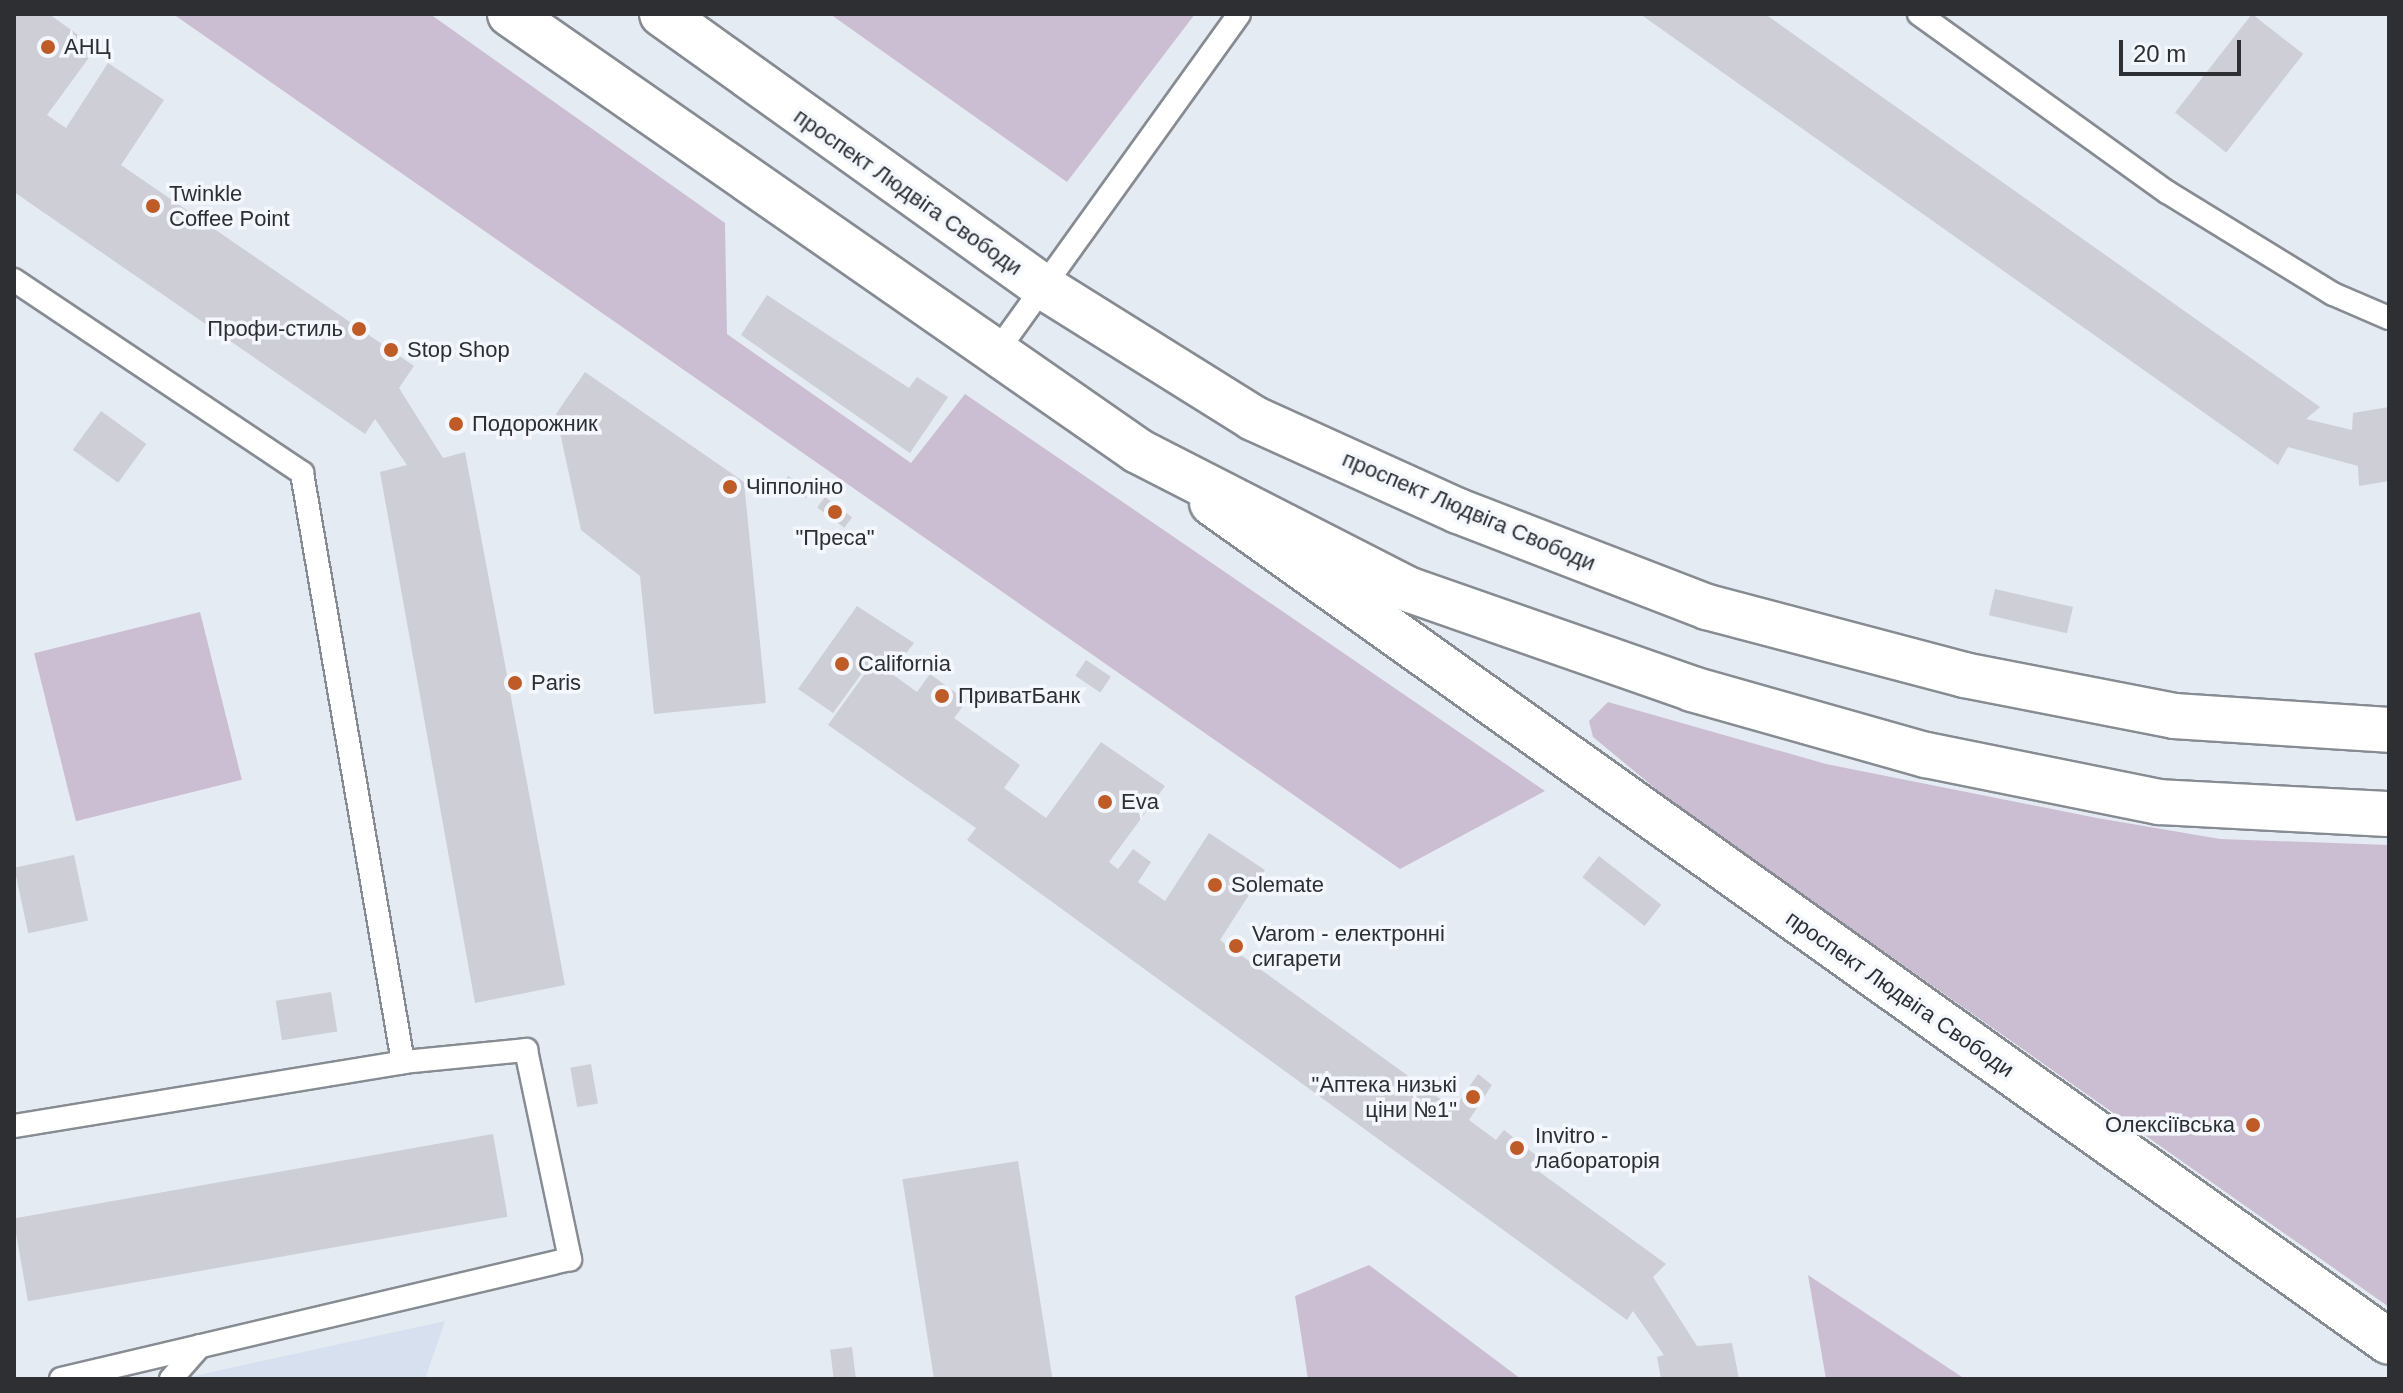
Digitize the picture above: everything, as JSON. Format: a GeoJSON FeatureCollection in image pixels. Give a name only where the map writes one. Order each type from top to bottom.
{"type":"FeatureCollection","features":[{"type":"Feature","properties":{"kind":"main road","name":"проспект Людвіга Свободи"},"geometry":{"type":"LineString","coordinates":[[510,14],[1138,451],[2389,1342]]}},
{"type":"Feature","properties":{"kind":"main road","name":"проспект Людвіга Свободи"},"geometry":{"type":"LineString","coordinates":[[662,14],[1042,286],[1253,418],[1458,511],[1707,607],[1964,675],[2174,716],[2389,730]]}},
{"type":"Feature","properties":{"kind":"main road","name":"проспект Людвіга Свободи"},"geometry":{"type":"LineString","coordinates":[[1138,451],[1410,590],[1692,689],[1926,755],[2159,802],[2389,814]]}},
{"type":"Feature","properties":{"kind":"lane"},"geometry":{"type":"LineString","coordinates":[[995,354],[1239,14]]}},
{"type":"Feature","properties":{"kind":"lane"},"geometry":{"type":"LineString","coordinates":[[1930,17],[2167,192],[2333,294],[2389,318]]}},
{"type":"Feature","properties":{"kind":"lane"},"geometry":{"type":"LineString","coordinates":[[14,280],[302,473],[403,1062]]}},
{"type":"Feature","properties":{"kind":"lane"},"geometry":{"type":"LineString","coordinates":[[14,1126],[403,1062],[526,1050],[570,1259],[61,1379]]}},
{"type":"Feature","properties":{"kind":"lane"},"geometry":{"type":"LineString","coordinates":[[171,1379],[200,1346]]}},
{"type":"Feature","properties":{"kind":"shaded area"},"geometry":{"type":"Polygon","coordinates":[[[173,14],[430,14],[725,223],[727,334],[911,463],[965,394],[1545,791],[1400,869],[173,14]]]}},
{"type":"Feature","properties":{"kind":"shaded area"},"geometry":{"type":"Polygon","coordinates":[[[830,14],[1195,14],[1067,182],[830,14]]]}},
{"type":"Feature","properties":{"kind":"shaded area"},"geometry":{"type":"Polygon","coordinates":[[[200,612],[242,780],[76,821],[34,653],[200,612]]]}},
{"type":"Feature","properties":{"kind":"shaded area"},"geometry":{"type":"Polygon","coordinates":[[[1608,702],[1826,764],[2097,818],[2220,839],[2389,845],[2389,1307],[1673,803],[1593,737],[1589,721],[1608,702]]]}},
{"type":"Feature","properties":{"kind":"shaded area"},"geometry":{"type":"Polygon","coordinates":[[[1369,1265],[1521,1379],[1308,1379],[1295,1296],[1369,1265]]]}},
{"type":"Feature","properties":{"kind":"shaded area"},"geometry":{"type":"Polygon","coordinates":[[[1808,1275],[1965,1379],[1826,1379],[1808,1275]]]}},
{"type":"Feature","properties":{"kind":"shaded area"},"geometry":{"type":"Polygon","coordinates":[[[445,1321],[425,1379],[180,1379],[445,1321]]]}},
{"type":"Feature","properties":{"kind":"building"},"geometry":{"type":"Polygon","coordinates":[[[14,14],[49,14],[96,48],[47,115],[66,128],[108,63],[164,100],[121,165],[414,366],[399,388],[443,458],[465,452],[507,675],[521,674],[523,691],[510,692],[565,985],[475,1003],[380,472],[407,465],[375,419],[365,434],[14,192],[14,14]]]}},
{"type":"Feature","properties":{"kind":"building"},"geometry":{"type":"Polygon","coordinates":[[[1640,14],[1765,14],[2320,407],[2306,419],[2352,430],[2353,413],[2389,407],[2389,481],[2359,486],[2358,466],[2288,447],[2278,465],[1640,14]]]}},
{"type":"Feature","properties":{"kind":"building"},"geometry":{"type":"Polygon","coordinates":[[[2252,14],[2303,54],[2226,153],[2175,113],[2252,14]]]}},
{"type":"Feature","properties":{"kind":"building"},"geometry":{"type":"Polygon","coordinates":[[[767,295],[909,388],[917,377],[948,397],[910,453],[741,335],[767,295]]]}},
{"type":"Feature","properties":{"kind":"building"},"geometry":{"type":"Polygon","coordinates":[[[585,372],[744,482],[766,703],[654,714],[640,576],[581,530],[556,414],[585,372]]]}},
{"type":"Feature","properties":{"kind":"building"},"geometry":{"type":"Polygon","coordinates":[[[101,411],[146,444],[118,483],[73,450],[101,411]]]}},
{"type":"Feature","properties":{"kind":"building"},"geometry":{"type":"Polygon","coordinates":[[[788,476],[811,491],[806,498],[783,484],[788,476]]]}},
{"type":"Feature","properties":{"kind":"building","name":"\"Преса\""},"geometry":{"type":"Polygon","coordinates":[[[825,497],[852,517],[844,528],[817,507],[825,497]]]}},
{"type":"Feature","properties":{"kind":"building"},"geometry":{"type":"Polygon","coordinates":[[[1995,589],[2073,607],[2067,633],[1989,615],[1995,589]]]}},
{"type":"Feature","properties":{"kind":"building","name":"California"},"geometry":{"type":"Polygon","coordinates":[[[857,606],[914,643],[893,670],[873,658],[833,713],[798,689],[857,606]]]}},
{"type":"Feature","properties":{"kind":"building"},"geometry":{"type":"Polygon","coordinates":[[[1086,660],[1111,677],[1100,693],[1075,676],[1086,660]]]}},
{"type":"Feature","properties":{"kind":"building"},"geometry":{"type":"Polygon","coordinates":[[[874,661],[917,692],[930,674],[967,701],[954,718],[1020,765],[1004,788],[1046,818],[1101,742],[1165,786],[1109,862],[1118,869],[1133,849],[1151,862],[1138,882],[1165,901],[1209,833],[1265,870],[1220,940],[1225,944],[1230,936],[1247,949],[1242,956],[1454,1109],[1478,1074],[1492,1085],[1469,1120],[1496,1140],[1504,1130],[1537,1156],[1530,1165],[1666,1264],[1653,1277],[1697,1346],[1732,1343],[1739,1379],[1661,1379],[1657,1357],[1664,1355],[1633,1311],[1627,1320],[967,840],[976,828],[828,725],[874,661]]]}},
{"type":"Feature","properties":{"kind":"building"},"geometry":{"type":"Polygon","coordinates":[[[74,855],[88,921],[28,933],[14,868],[74,855]]]}},
{"type":"Feature","properties":{"kind":"building"},"geometry":{"type":"Polygon","coordinates":[[[1599,856],[1661,905],[1645,926],[1582,877],[1599,856]]]}},
{"type":"Feature","properties":{"kind":"building"},"geometry":{"type":"Polygon","coordinates":[[[331,992],[337,1032],[282,1040],[276,1001],[331,992]]]}},
{"type":"Feature","properties":{"kind":"building"},"geometry":{"type":"Polygon","coordinates":[[[591,1064],[598,1103],[577,1107],[570,1068],[591,1064]]]}},
{"type":"Feature","properties":{"kind":"building"},"geometry":{"type":"Polygon","coordinates":[[[493,1134],[508,1217],[28,1301],[14,1218],[493,1134]]]}},
{"type":"Feature","properties":{"kind":"building"},"geometry":{"type":"Polygon","coordinates":[[[1018,1161],[1053,1379],[934,1379],[902,1179],[1018,1161]]]}},
{"type":"Feature","properties":{"kind":"building"},"geometry":{"type":"Polygon","coordinates":[[[852,1347],[856,1379],[834,1379],[830,1350],[852,1347]]]}},
{"type":"Feature","properties":{"kind":"place","name":"АНЦ"},"geometry":{"type":"Point","coordinates":[48,47]}},
{"type":"Feature","properties":{"kind":"place","name":"Twinkle Coffee Point"},"geometry":{"type":"Point","coordinates":[153,206]}},
{"type":"Feature","properties":{"kind":"place","name":"Профи-стиль"},"geometry":{"type":"Point","coordinates":[359,329]}},
{"type":"Feature","properties":{"kind":"place","name":"Stop Shop"},"geometry":{"type":"Point","coordinates":[391,350]}},
{"type":"Feature","properties":{"kind":"place","name":"Подорожник"},"geometry":{"type":"Point","coordinates":[456,424]}},
{"type":"Feature","properties":{"kind":"place","name":"Чіпполіно"},"geometry":{"type":"Point","coordinates":[730,487]}},
{"type":"Feature","properties":{"kind":"place","name":"\"Преса\""},"geometry":{"type":"Point","coordinates":[835,512]}},
{"type":"Feature","properties":{"kind":"place","name":"California"},"geometry":{"type":"Point","coordinates":[842,664]}},
{"type":"Feature","properties":{"kind":"place","name":"Paris"},"geometry":{"type":"Point","coordinates":[515,683]}},
{"type":"Feature","properties":{"kind":"place","name":"ПриватБанк"},"geometry":{"type":"Point","coordinates":[942,696]}},
{"type":"Feature","properties":{"kind":"place","name":"Eva"},"geometry":{"type":"Point","coordinates":[1105,802]}},
{"type":"Feature","properties":{"kind":"place","name":"Solemate"},"geometry":{"type":"Point","coordinates":[1215,885]}},
{"type":"Feature","properties":{"kind":"place","name":"Varom - електронні сигарети"},"geometry":{"type":"Point","coordinates":[1236,946]}},
{"type":"Feature","properties":{"kind":"place","name":"\"Аптека низькі ціни №1\""},"geometry":{"type":"Point","coordinates":[1473,1097]}},
{"type":"Feature","properties":{"kind":"place","name":"Олексіївська"},"geometry":{"type":"Point","coordinates":[2253,1125]}},
{"type":"Feature","properties":{"kind":"place","name":"Invitro - лабораторія"},"geometry":{"type":"Point","coordinates":[1517,1148]}}]}
